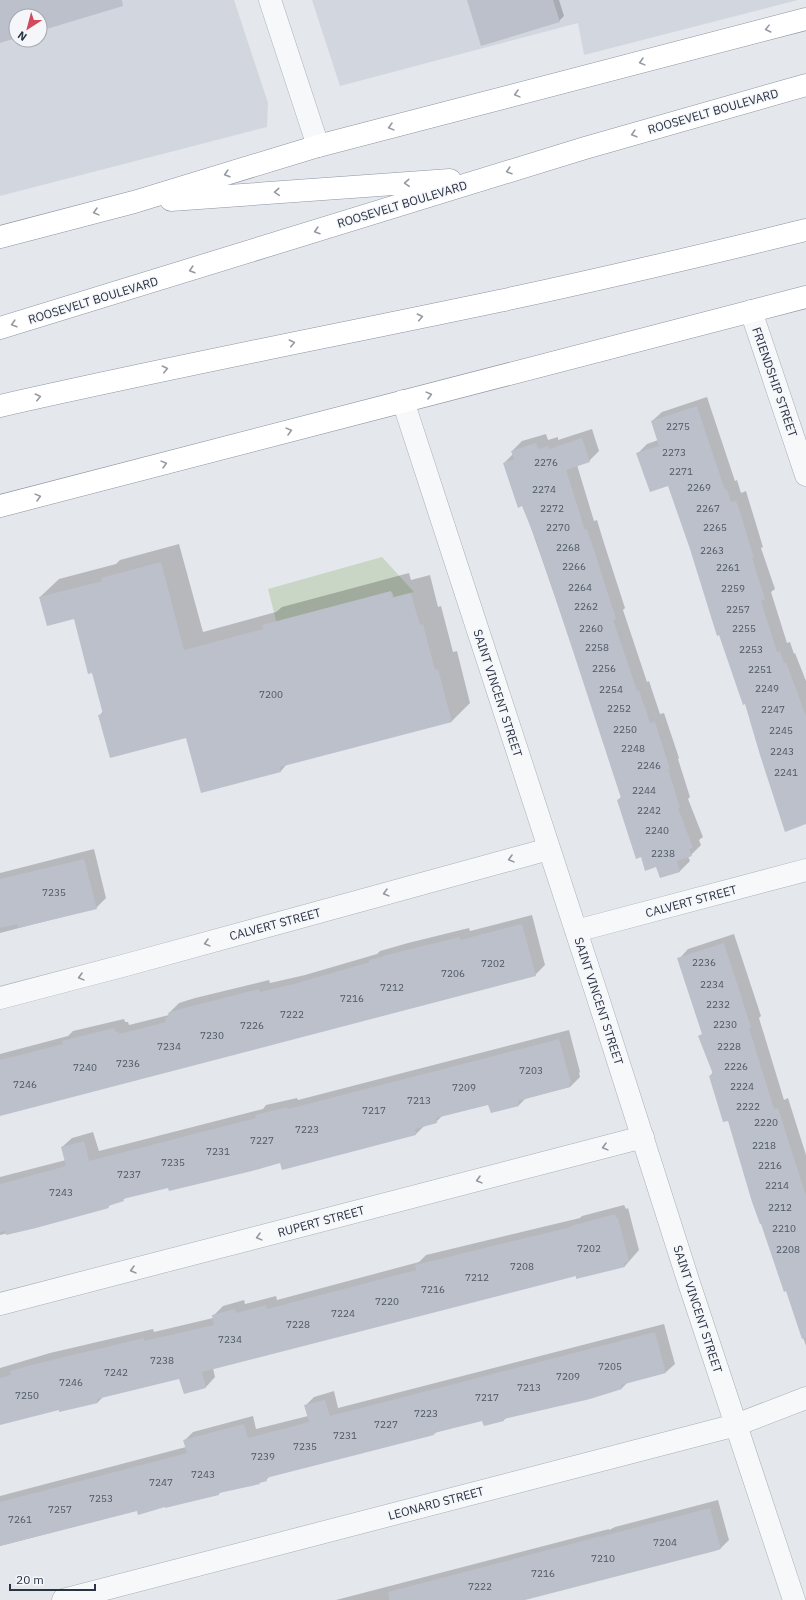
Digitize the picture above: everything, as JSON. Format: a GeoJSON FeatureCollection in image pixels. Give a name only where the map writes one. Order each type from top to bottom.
{"type":"FeatureCollection","features":[{"type":"Feature","properties":{"kind":"highway"},"geometry":{"type":"LineString","coordinates":[[0,237],[134,202],[318,146],[806,19]]}},
{"type":"Feature","properties":{"kind":"highway","name":"ROOSEVELT BOULEVARD"},"geometry":{"type":"LineString","coordinates":[[0,328],[585,148],[806,85]]}},
{"type":"Feature","properties":{"kind":"highway"},"geometry":{"type":"LineString","coordinates":[[134,202],[487,178]]}},
{"type":"Feature","properties":{"kind":"highway"},"geometry":{"type":"LineString","coordinates":[[0,406],[97,383],[500,301],[806,230]]}},
{"type":"Feature","properties":{"kind":"highway"},"geometry":{"type":"LineString","coordinates":[[0,506],[806,297]]}},
{"type":"Feature","properties":{"kind":"street"},"geometry":{"type":"LineString","coordinates":[[270,0],[318,146]]}},
{"type":"Feature","properties":{"kind":"street","name":"FRIENDSHIP STREET"},"geometry":{"type":"LineString","coordinates":[[751,311],[806,475]]}},
{"type":"Feature","properties":{"kind":"street","name":"SAINT VINCENT STREET"},"geometry":{"type":"LineString","coordinates":[[403,401],[794,1600]]}},
{"type":"Feature","properties":{"kind":"street","name":"CALVERT STREET"},"geometry":{"type":"LineString","coordinates":[[0,998],[549,849]]}},
{"type":"Feature","properties":{"kind":"street","name":"CALVERT STREET"},"geometry":{"type":"LineString","coordinates":[[576,931],[806,870]]}},
{"type":"Feature","properties":{"kind":"street","name":"RUPERT STREET"},"geometry":{"type":"LineString","coordinates":[[0,1304],[643,1137]]}},
{"type":"Feature","properties":{"kind":"street","name":"LEONARD STREET"},"geometry":{"type":"LineString","coordinates":[[63,1600],[736,1425],[806,1398]]}},
{"type":"Feature","properties":{"kind":"shaded area"},"geometry":{"type":"Polygon","coordinates":[[[0,0],[234,0],[268,103],[267,127],[0,196],[0,0]]]}},
{"type":"Feature","properties":{"kind":"shaded area"},"geometry":{"type":"Polygon","coordinates":[[[312,0],[798,0],[584,55],[578,23],[340,86],[312,0]]]}},
{"type":"Feature","properties":{"kind":"green space"},"geometry":{"type":"Polygon","coordinates":[[[382,557],[414,592],[394,597],[392,592],[277,624],[268,589],[382,557]]]}},
{"type":"Feature","properties":{"kind":"building"},"geometry":{"type":"Polygon","coordinates":[[[0,0],[122,0],[123,6],[48,29],[48,8],[8,8],[8,40],[0,43],[0,0]]]}},
{"type":"Feature","properties":{"kind":"building"},"geometry":{"type":"Polygon","coordinates":[[[467,0],[553,0],[560,22],[481,46],[467,0]]]}},
{"type":"Feature","properties":{"kind":"building"},"geometry":{"type":"Polygon","coordinates":[[[697,406],[725,490],[727,489],[731,502],[736,501],[740,512],[765,599],[761,601],[777,652],[780,651],[784,663],[786,662],[806,716],[806,824],[785,832],[745,704],[743,705],[719,635],[717,636],[690,549],[668,486],[650,492],[636,453],[659,446],[651,421],[697,406]]]}},
{"type":"Feature","properties":{"kind":"building"},"geometry":{"type":"Polygon","coordinates":[[[582,438],[590,462],[566,470],[585,530],[587,529],[594,550],[616,619],[613,620],[637,691],[639,690],[650,723],[655,722],[670,769],[668,769],[680,808],[678,808],[693,848],[689,849],[692,856],[677,861],[680,872],[660,878],[656,867],[645,871],[641,857],[636,859],[617,800],[621,798],[536,540],[522,506],[518,508],[503,463],[514,459],[511,451],[536,443],[538,449],[548,446],[549,449],[582,438]]]}},
{"type":"Feature","properties":{"kind":"building"},"geometry":{"type":"Polygon","coordinates":[[[161,562],[184,650],[263,629],[262,625],[391,591],[392,598],[411,593],[420,625],[423,624],[435,670],[438,669],[452,722],[280,767],[281,772],[201,793],[186,738],[110,758],[98,715],[103,714],[92,673],[88,674],[74,619],[47,626],[39,597],[102,581],[101,578],[161,562]]]}},
{"type":"Feature","properties":{"kind":"building"},"geometry":{"type":"Polygon","coordinates":[[[84,859],[97,909],[18,928],[17,924],[0,928],[0,879],[84,859]]]}},
{"type":"Feature","properties":{"kind":"building"},"geometry":{"type":"Polygon","coordinates":[[[522,924],[536,976],[0,1116],[0,1060],[63,1044],[62,1041],[114,1028],[116,1032],[119,1031],[119,1034],[166,1022],[165,1018],[169,1017],[168,1013],[184,1008],[259,989],[260,992],[294,984],[370,962],[369,960],[398,952],[460,937],[460,940],[522,924]]]}},
{"type":"Feature","properties":{"kind":"building"},"geometry":{"type":"Polygon","coordinates":[[[724,943],[751,1027],[749,1028],[774,1109],[778,1108],[806,1196],[806,1338],[802,1339],[786,1291],[784,1292],[752,1202],[728,1121],[723,1122],[709,1076],[713,1074],[698,1036],[702,1034],[677,958],[724,943]]]}},
{"type":"Feature","properties":{"kind":"building"},"geometry":{"type":"Polygon","coordinates":[[[559,1039],[571,1083],[569,1083],[570,1087],[518,1101],[519,1106],[491,1113],[488,1105],[436,1118],[437,1123],[415,1129],[416,1135],[309,1163],[282,1170],[280,1163],[169,1191],[168,1188],[123,1199],[124,1201],[108,1206],[109,1208],[36,1228],[6,1235],[5,1231],[0,1232],[0,1184],[66,1166],[61,1147],[84,1141],[89,1161],[256,1118],[255,1115],[287,1107],[288,1109],[559,1039]]]}},
{"type":"Feature","properties":{"kind":"building"},"geometry":{"type":"Polygon","coordinates":[[[615,1214],[616,1218],[618,1218],[629,1261],[624,1263],[625,1267],[576,1279],[576,1276],[202,1372],[206,1388],[184,1394],[179,1379],[97,1399],[98,1403],[59,1412],[59,1410],[0,1425],[0,1378],[11,1375],[10,1371],[144,1338],[144,1341],[214,1325],[212,1315],[235,1309],[236,1313],[266,1305],[267,1309],[416,1270],[415,1265],[571,1227],[615,1214]]]}},
{"type":"Feature","properties":{"kind":"building"},"geometry":{"type":"Polygon","coordinates":[[[655,1332],[666,1373],[621,1385],[622,1389],[590,1399],[504,1419],[504,1421],[484,1426],[482,1421],[434,1433],[434,1435],[266,1478],[267,1481],[259,1483],[260,1484],[219,1493],[219,1495],[165,1507],[138,1515],[137,1511],[0,1546],[0,1502],[187,1453],[183,1440],[244,1424],[248,1438],[309,1422],[304,1405],[325,1400],[330,1416],[655,1332]]]}},
{"type":"Feature","properties":{"kind":"building"},"geometry":{"type":"Polygon","coordinates":[[[710,1508],[721,1549],[715,1551],[525,1600],[389,1600],[388,1592],[710,1508]]]}}]}
